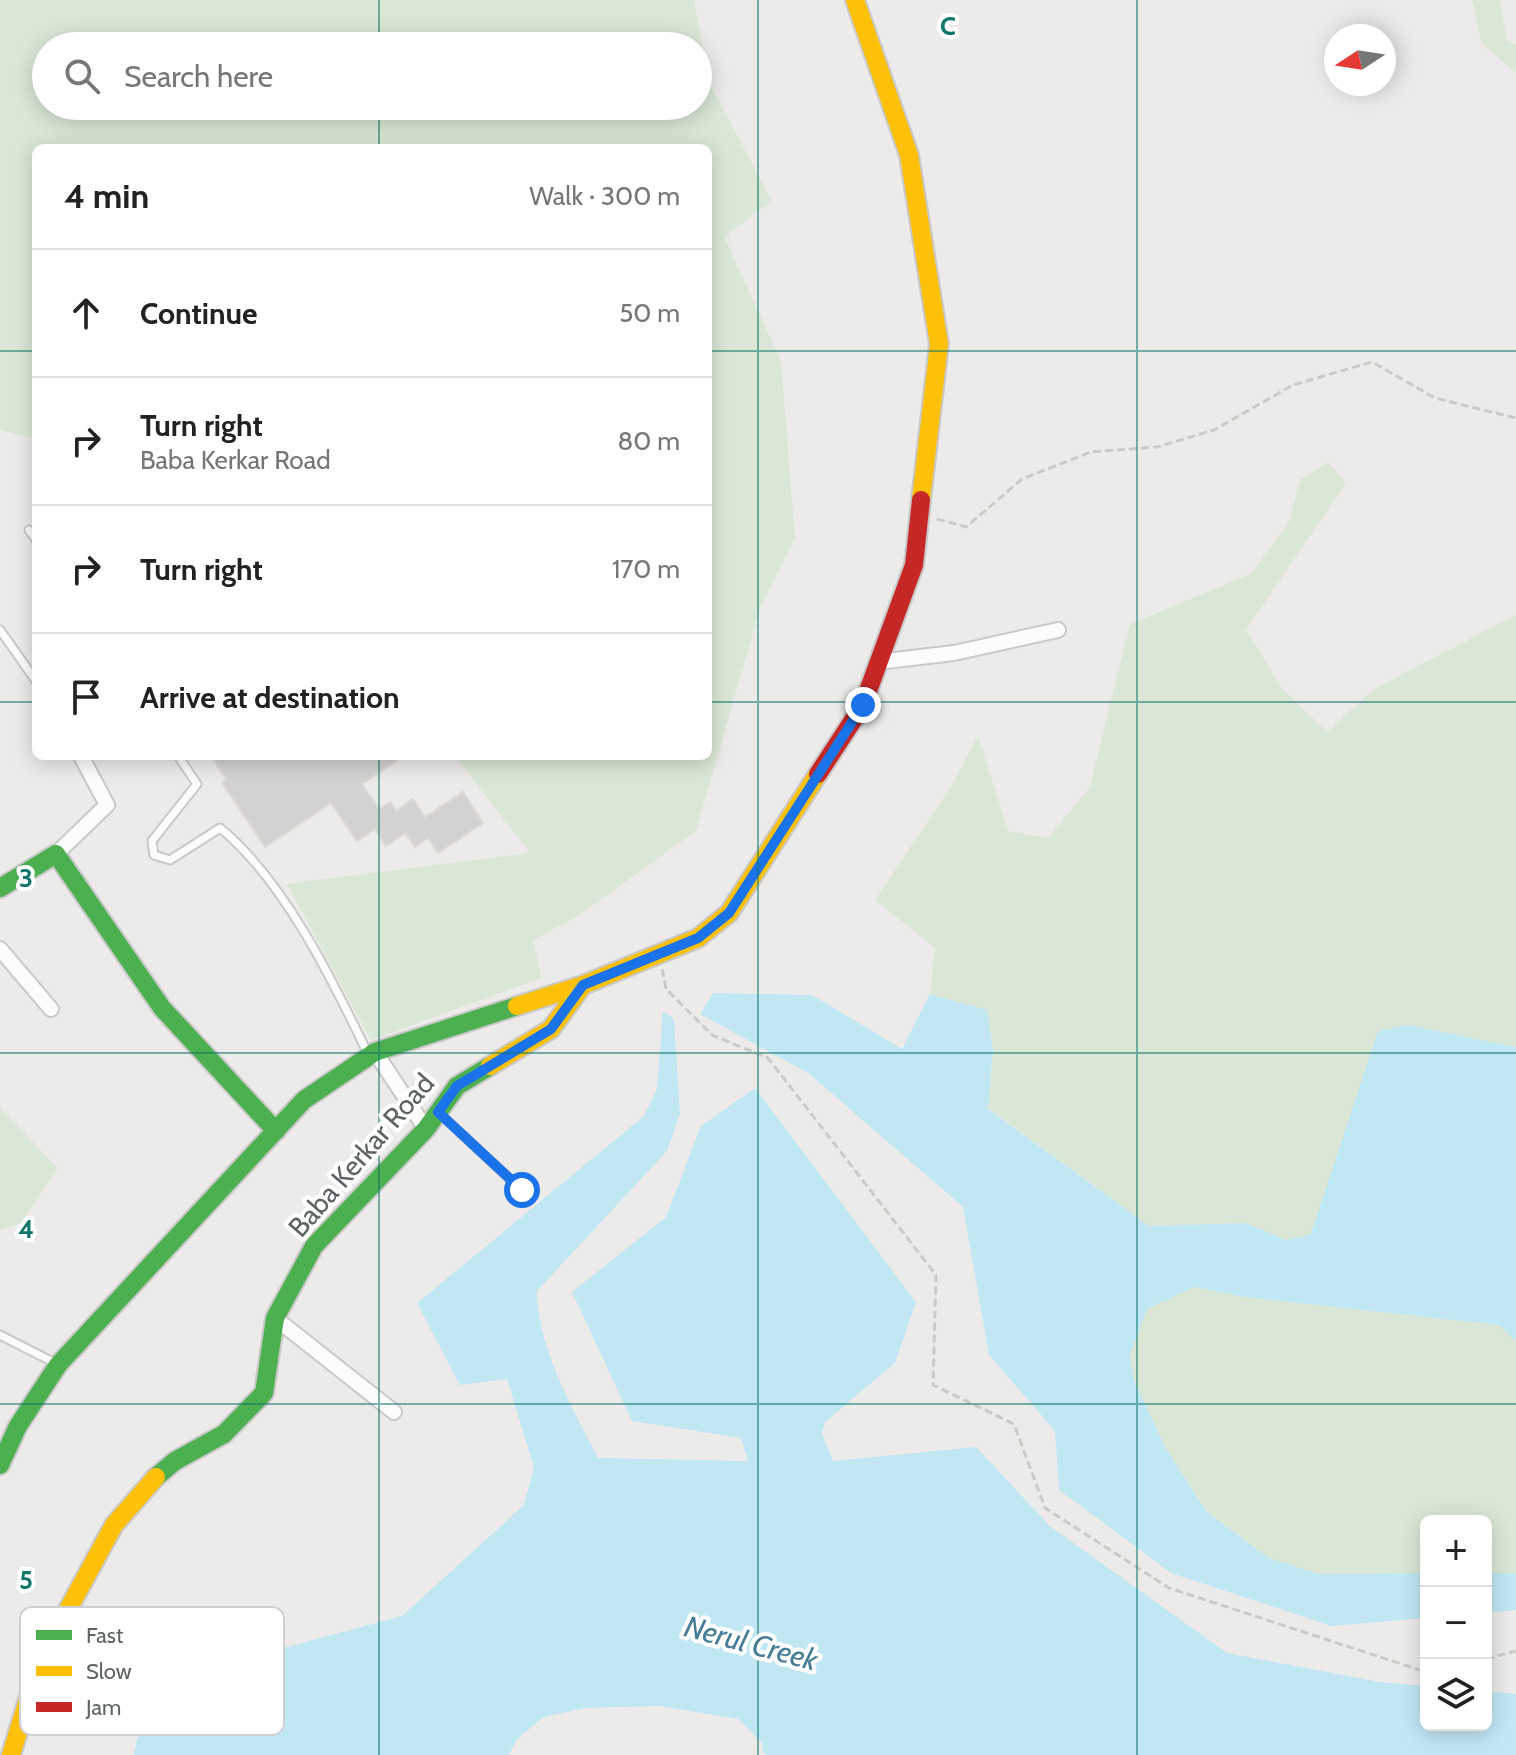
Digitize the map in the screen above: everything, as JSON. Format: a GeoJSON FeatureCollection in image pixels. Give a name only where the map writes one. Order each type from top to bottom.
{"type":"FeatureCollection","features":[{"type":"Feature","properties":{"kind":"main road"},"geometry":{"type":"LineString","coordinates":[[0,1465],[18,1426],[58,1365],[304,1100],[373,1055],[583,985],[698,938],[729,913],[863,705],[914,565],[939,344],[909,155],[855,0]]}},
{"type":"Feature","properties":{"kind":"main road"},"geometry":{"type":"LineString","coordinates":[[0,888],[56,854],[162,1008],[276,1131]]}},
{"type":"Feature","properties":{"kind":"main road","name":"Baba Kerkar Road"},"geometry":{"type":"LineString","coordinates":[[69,1607],[114,1525],[151,1481],[175,1461],[224,1434],[264,1393],[275,1318],[314,1246],[426,1129],[457,1086],[551,1029],[583,985]]}},
{"type":"Feature","properties":{"kind":"main road","name":"Baba Kerkar Road"},"geometry":{"type":"LineString","coordinates":[[11,1755],[20,1726]]}},
{"type":"Feature","properties":{"kind":"street"},"geometry":{"type":"LineString","coordinates":[[878,662],[954,653],[1058,630]]}},
{"type":"Feature","properties":{"kind":"street"},"geometry":{"type":"LineString","coordinates":[[56,854],[107,805],[83,760]]}},
{"type":"Feature","properties":{"kind":"street"},"geometry":{"type":"LineString","coordinates":[[0,949],[51,1009]]}},
{"type":"Feature","properties":{"kind":"street"},"geometry":{"type":"LineString","coordinates":[[373,1055],[426,1129]]}},
{"type":"Feature","properties":{"kind":"street"},"geometry":{"type":"LineString","coordinates":[[275,1318],[394,1412]]}},
{"type":"Feature","properties":{"kind":"lane"},"geometry":{"type":"LineString","coordinates":[[29,530],[32,534]]}},
{"type":"Feature","properties":{"kind":"lane"},"geometry":{"type":"LineString","coordinates":[[0,630],[32,675]]}},
{"type":"Feature","properties":{"kind":"lane"},"geometry":{"type":"LineString","coordinates":[[181,760],[197,784],[152,841],[154,855],[170,860],[220,828],[245,848],[331,977],[373,1055]]}},
{"type":"Feature","properties":{"kind":"lane"},"geometry":{"type":"LineString","coordinates":[[438,1112],[522,1190]]}},
{"type":"Feature","properties":{"kind":"lane"},"geometry":{"type":"LineString","coordinates":[[0,1335],[58,1365]]}},
{"type":"Feature","properties":{"kind":"path"},"geometry":{"type":"LineString","coordinates":[[920,514],[966,527],[1022,479],[1091,452],[1157,447],[1214,430],[1293,385],[1372,362],[1435,398],[1516,418]]}},
{"type":"Feature","properties":{"kind":"path"},"geometry":{"type":"LineString","coordinates":[[666,989],[712,1035],[768,1058],[936,1275],[933,1385],[1014,1424],[1045,1508],[1169,1588],[1420,1670]]}},
{"type":"Feature","properties":{"kind":"path"},"geometry":{"type":"LineString","coordinates":[[1492,1657],[1516,1651]]}},
{"type":"Feature","properties":{"kind":"green space"},"geometry":{"type":"Polygon","coordinates":[[[0,0],[694,0],[700,32],[32,32],[32,120],[712,120],[712,88],[772,201],[724,237],[781,361],[795,539],[761,605],[696,831],[578,916],[533,940],[541,978],[371,1040],[287,884],[530,853],[458,760],[712,760],[712,144],[32,144],[32,438],[0,430],[0,0]]]}},
{"type":"Feature","properties":{"kind":"green space"},"geometry":{"type":"Polygon","coordinates":[[[1472,0],[1500,0],[1507,41],[1516,45],[1516,73],[1482,44],[1472,0]]]}},
{"type":"Feature","properties":{"kind":"green space"},"geometry":{"type":"Polygon","coordinates":[[[1328,462],[1346,483],[1246,630],[1282,688],[1327,732],[1374,689],[1516,615],[1516,1047],[1408,1025],[1378,1031],[1311,1235],[1286,1240],[1246,1223],[1149,1226],[988,1108],[993,1050],[987,1010],[930,994],[935,948],[875,900],[952,785],[978,736],[1008,831],[1048,838],[1090,787],[1130,624],[1251,574],[1289,522],[1300,480],[1328,462]]]}},
{"type":"Feature","properties":{"kind":"green space"},"geometry":{"type":"Polygon","coordinates":[[[0,1108],[58,1168],[21,1223],[0,1230],[0,1108]]]}},
{"type":"Feature","properties":{"kind":"green space"},"geometry":{"type":"Polygon","coordinates":[[[1194,1287],[1245,1297],[1499,1325],[1516,1342],[1516,1573],[1492,1573],[1492,1515],[1420,1515],[1420,1573],[1318,1574],[1269,1558],[1206,1510],[1165,1447],[1134,1381],[1130,1355],[1147,1308],[1194,1287]]]}},
{"type":"Feature","properties":{"kind":"water"},"geometry":{"type":"Polygon","coordinates":[[[713,993],[812,995],[902,1049],[930,994],[987,1010],[993,1050],[988,1109],[1149,1226],[1246,1223],[1286,1240],[1311,1234],[1378,1031],[1408,1025],[1516,1047],[1516,1342],[1499,1325],[1245,1297],[1194,1287],[1147,1309],[1130,1355],[1134,1381],[1165,1447],[1206,1511],[1269,1558],[1318,1574],[1420,1573],[1420,1619],[1331,1626],[1171,1573],[1059,1490],[1055,1431],[989,1355],[963,1207],[808,1073],[700,1014],[713,993]]]}},
{"type":"Feature","properties":{"kind":"water","name":"Nerul Creek"},"geometry":{"type":"Polygon","coordinates":[[[663,1011],[674,1019],[680,1114],[667,1151],[537,1291],[543,1334],[550,1356],[598,1458],[748,1461],[741,1438],[632,1421],[572,1292],[666,1217],[701,1126],[755,1088],[916,1302],[895,1363],[825,1422],[822,1434],[833,1461],[976,1447],[1051,1527],[1227,1653],[1380,1682],[1420,1685],[1420,1731],[1492,1731],[1492,1692],[1516,1694],[1516,1755],[769,1755],[764,1754],[762,1743],[738,1719],[659,1706],[585,1708],[544,1717],[517,1739],[509,1755],[134,1755],[138,1735],[284,1735],[284,1648],[402,1616],[524,1505],[534,1467],[507,1379],[460,1385],[417,1303],[644,1116],[657,1089],[663,1011]]]}},
{"type":"Feature","properties":{"kind":"water"},"geometry":{"type":"Polygon","coordinates":[[[1492,1573],[1516,1573],[1516,1610],[1492,1612],[1492,1573]]]}},
{"type":"Feature","properties":{"kind":"building"},"geometry":{"type":"Polygon","coordinates":[[[214,760],[398,760],[362,784],[379,809],[390,802],[396,811],[413,799],[425,817],[463,792],[483,823],[438,853],[428,838],[415,847],[405,833],[386,846],[375,829],[357,841],[331,803],[265,847],[222,783],[226,779],[214,760]]]}},
{"type":"Feature","properties":{"kind":"traffic: fast"},"geometry":{"type":"LineString","coordinates":[[0,888],[56,854],[162,1008],[276,1131]]}},
{"type":"Feature","properties":{"kind":"traffic: fast"},"geometry":{"type":"LineString","coordinates":[[0,1465],[18,1426],[58,1365],[304,1100],[375,1052],[517,1006]]}},
{"type":"Feature","properties":{"kind":"traffic: fast"},"geometry":{"type":"LineString","coordinates":[[156,1477],[175,1461],[224,1434],[264,1393],[275,1318],[314,1246],[426,1129],[457,1086],[490,1066]]}},
{"type":"Feature","properties":{"kind":"traffic: slow"},"geometry":{"type":"LineString","coordinates":[[855,0],[909,155],[939,344],[921,500]]}},
{"type":"Feature","properties":{"kind":"traffic: slow"},"geometry":{"type":"LineString","coordinates":[[517,1006],[583,985],[698,938],[729,913],[818,774]]}},
{"type":"Feature","properties":{"kind":"traffic: slow"},"geometry":{"type":"LineString","coordinates":[[490,1066],[551,1029],[583,985]]}},
{"type":"Feature","properties":{"kind":"traffic: slow"},"geometry":{"type":"LineString","coordinates":[[69,1607],[114,1525],[156,1477]]}},
{"type":"Feature","properties":{"kind":"traffic: slow"},"geometry":{"type":"LineString","coordinates":[[11,1755],[20,1726]]}},
{"type":"Feature","properties":{"kind":"traffic: jam"},"geometry":{"type":"LineString","coordinates":[[818,774],[863,705],[914,565],[921,500]]}},
{"type":"Feature","properties":{"kind":"route"},"geometry":{"type":"LineString","coordinates":[[522,1190],[438,1112],[457,1086],[551,1029],[583,985],[698,938],[729,913],[863,705]]}}]}
